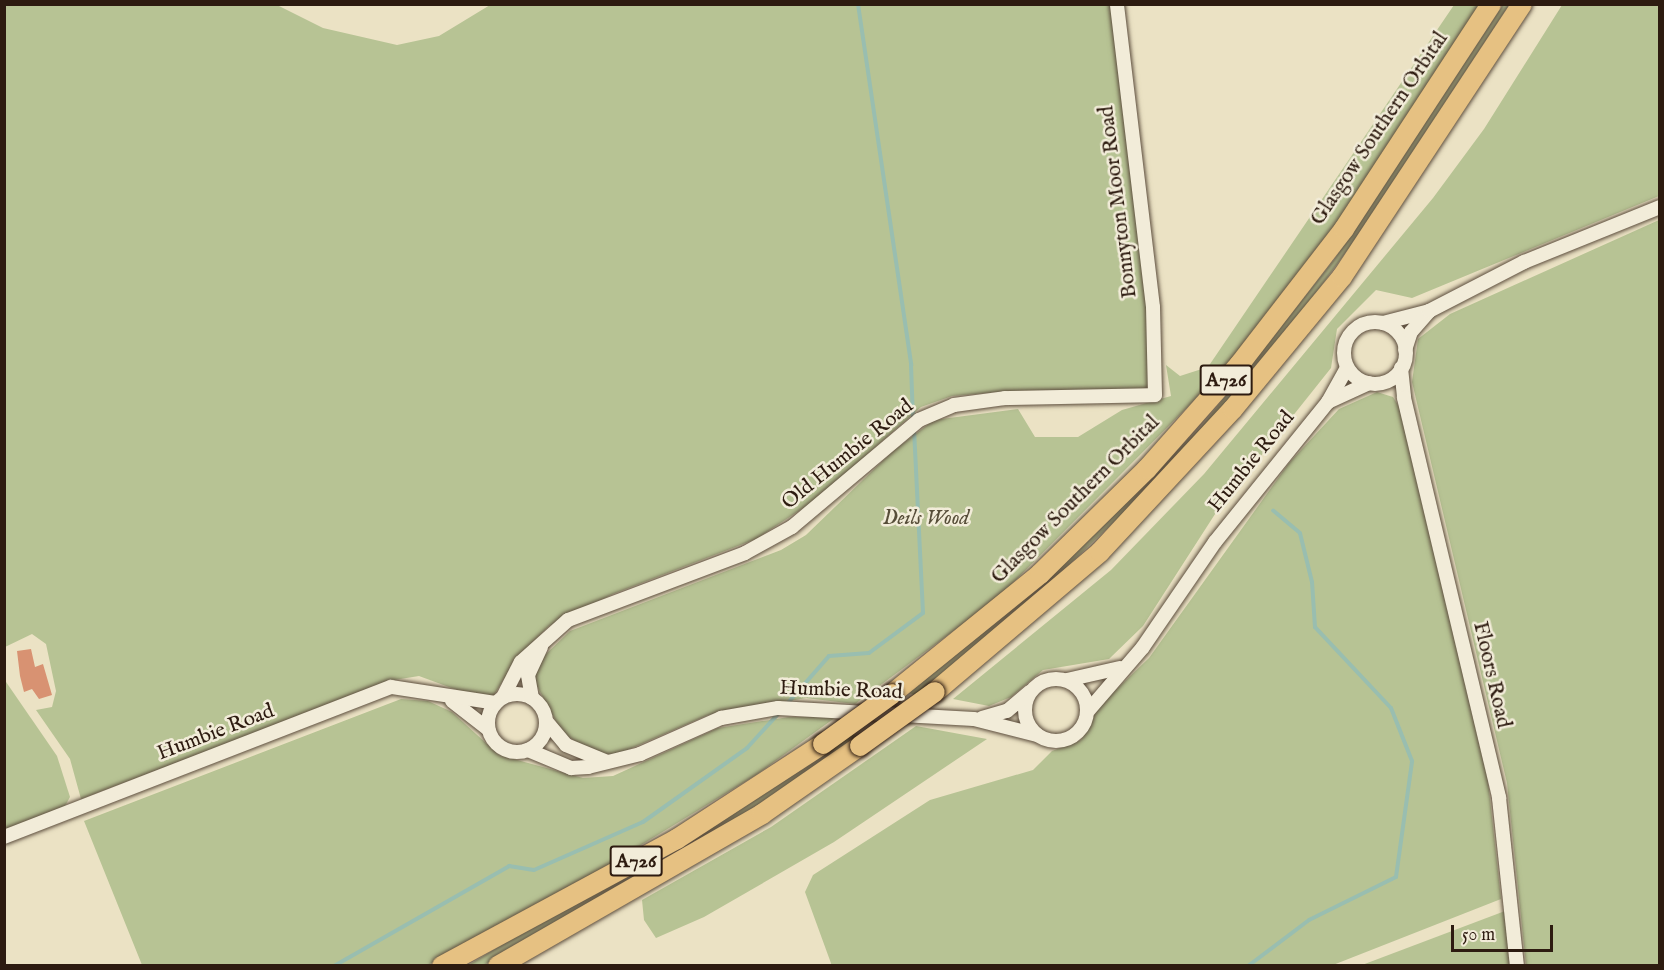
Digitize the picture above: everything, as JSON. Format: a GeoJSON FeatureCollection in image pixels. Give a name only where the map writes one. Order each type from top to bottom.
{"type":"FeatureCollection","features":[{"type":"Feature","properties":{"kind":"highway","name":"Glasgow Southern Orbital"},"geometry":{"type":"LineString","coordinates":[[442,966],[677,839],[823,744],[892,694],[1040,574],[1146,469],[1231,374],[1344,229],[1491,4]]}},
{"type":"Feature","properties":{"kind":"highway","name":"A726"},"geometry":{"type":"LineString","coordinates":[[498,966],[762,814],[935,692],[1100,552],[1233,409],[1342,277],[1522,4]]}},
{"type":"Feature","properties":{"kind":"street","name":"Bonnyton Moor Road"},"geometry":{"type":"LineString","coordinates":[[1117,4],[1153,307],[1155,395]]}},
{"type":"Feature","properties":{"kind":"street"},"geometry":{"type":"LineString","coordinates":[[1429,312],[1411,332],[1401,368],[1387,381],[1370,383],[1347,368],[1347,338],[1363,324],[1383,323],[1429,312],[1524,262],[1659,207]]}},
{"type":"Feature","properties":{"kind":"street"},"geometry":{"type":"LineString","coordinates":[[1383,323],[1398,333],[1405,350]]}},
{"type":"Feature","properties":{"kind":"street","name":"Humbie Road"},"geometry":{"type":"LineString","coordinates":[[1088,711],[1125,666],[1215,542],[1328,402],[1347,368]]}},
{"type":"Feature","properties":{"kind":"street","name":"Floors Road"},"geometry":{"type":"LineString","coordinates":[[1401,368],[1404,398],[1499,798],[1517,966]]}},
{"type":"Feature","properties":{"kind":"street"},"geometry":{"type":"LineString","coordinates":[[1387,381],[1404,398]]}},
{"type":"Feature","properties":{"kind":"street","name":"Humbie Road"},"geometry":{"type":"LineString","coordinates":[[1328,402],[1370,383]]}},
{"type":"Feature","properties":{"kind":"street","name":"Old Humbie Road"},"geometry":{"type":"LineString","coordinates":[[551,633],[609,603],[745,553],[792,527],[919,420],[954,405],[1005,398],[1155,395]]}},
{"type":"Feature","properties":{"kind":"street"},"geometry":{"type":"LineString","coordinates":[[551,633],[528,675],[532,698],[546,721],[572,749],[609,763]]}},
{"type":"Feature","properties":{"kind":"street"},"geometry":{"type":"LineString","coordinates":[[488,729],[499,700],[521,662],[551,633]]}},
{"type":"Feature","properties":{"kind":"street"},"geometry":{"type":"LineString","coordinates":[[1066,680],[1082,691],[1088,711],[1070,738],[1057,741],[1037,735],[1025,714],[1033,689],[1048,679],[1093,678],[1125,666]]}},
{"type":"Feature","properties":{"kind":"street","name":"Humbie Road"},"geometry":{"type":"LineString","coordinates":[[4,837],[391,687],[446,697],[499,700],[532,698]]}},
{"type":"Feature","properties":{"kind":"street","name":"Humbie Road"},"geometry":{"type":"LineString","coordinates":[[974,719],[1007,711],[1033,689]]}},
{"type":"Feature","properties":{"kind":"street","name":"Humbie Road"},"geometry":{"type":"LineString","coordinates":[[446,697],[488,729],[503,749],[528,750],[571,768],[609,763],[721,718],[778,708],[974,719],[1037,735]]}},
{"type":"Feature","properties":{"kind":"street"},"geometry":{"type":"LineString","coordinates":[[528,750],[542,738],[546,721]]}},
{"type":"Feature","properties":{"kind":"green space"},"geometry":{"type":"Polygon","coordinates":[[[5,5],[277,5],[323,28],[397,45],[439,36],[490,5],[1112,5],[1149,298],[1148,387],[1138,392],[1012,391],[952,396],[921,407],[814,501],[756,539],[613,594],[549,626],[517,658],[494,695],[476,697],[419,676],[394,680],[81,799],[70,759],[36,710],[52,707],[56,691],[46,644],[32,634],[5,647],[5,5]]]}},
{"type":"Feature","properties":{"kind":"green space","name":"Deils Wood"},"geometry":{"type":"Polygon","coordinates":[[[1454,5],[1480,5],[1387,154],[1245,349],[999,597],[855,704],[806,698],[708,715],[616,755],[591,752],[562,732],[533,679],[545,655],[570,631],[781,550],[806,535],[893,451],[934,420],[1018,409],[1035,437],[1078,437],[1122,410],[1171,396],[1166,365],[1180,376],[1208,367],[1454,5]]]}},
{"type":"Feature","properties":{"kind":"green space"},"geometry":{"type":"Polygon","coordinates":[[[1503,5],[1509,5],[1354,241],[1299,316],[1174,464],[1025,607],[916,695],[908,693],[1042,585],[1201,427],[1334,260],[1503,5]]]}},
{"type":"Feature","properties":{"kind":"green space"},"geometry":{"type":"Polygon","coordinates":[[[1562,5],[1659,5],[1659,196],[1412,298],[1376,290],[1337,329],[1331,368],[1217,511],[1143,626],[1109,659],[1043,670],[1011,697],[989,706],[953,699],[1111,570],[1204,474],[1433,198],[1484,129],[1562,5]]]}},
{"type":"Feature","properties":{"kind":"green space"},"geometry":{"type":"Polygon","coordinates":[[[1659,220],[1659,965],[1526,965],[1507,783],[1412,382],[1418,339],[1450,314],[1659,220]]]}},
{"type":"Feature","properties":{"kind":"green space"},"geometry":{"type":"Polygon","coordinates":[[[1377,392],[1393,397],[1403,413],[1487,772],[1501,899],[1333,965],[832,966],[805,892],[813,875],[930,800],[1033,770],[1052,751],[1081,740],[1099,706],[1149,658],[1289,463],[1339,409],[1377,392]]]}},
{"type":"Feature","properties":{"kind":"green space"},"geometry":{"type":"Polygon","coordinates":[[[4,679],[57,756],[70,797],[65,806],[5,830],[4,679]]]}},
{"type":"Feature","properties":{"kind":"green space"},"geometry":{"type":"Polygon","coordinates":[[[401,699],[428,701],[452,712],[499,755],[583,778],[613,776],[718,728],[789,717],[836,717],[756,775],[610,864],[428,965],[142,965],[84,821],[401,699]]]}},
{"type":"Feature","properties":{"kind":"green space"},"geometry":{"type":"Polygon","coordinates":[[[916,726],[987,739],[834,842],[704,917],[656,938],[644,920],[642,900],[771,827],[916,726]]]}},
{"type":"Feature","properties":{"kind":"green space"},"geometry":{"type":"Polygon","coordinates":[[[852,734],[859,737],[769,800],[484,965],[467,966],[852,734]]]}},
{"type":"Feature","properties":{"kind":"green space"},"geometry":{"type":"Polygon","coordinates":[[[1505,911],[1511,965],[1362,965],[1505,911]]]}},
{"type":"Feature","properties":{"kind":"building"},"geometry":{"type":"Polygon","coordinates":[[[31,649],[35,667],[43,664],[52,695],[39,699],[32,689],[24,692],[20,676],[17,651],[31,649]]]}},
{"type":"Feature","properties":{"kind":"waterway"},"geometry":{"type":"LineString","coordinates":[[858,4],[911,365],[913,420]]}},
{"type":"Feature","properties":{"kind":"waterway"},"geometry":{"type":"LineString","coordinates":[[786,705],[829,656],[869,653],[923,613],[914,430]]}},
{"type":"Feature","properties":{"kind":"waterway"},"geometry":{"type":"LineString","coordinates":[[1248,966],[1309,920],[1396,877],[1412,761],[1391,708],[1315,627],[1312,582],[1300,533],[1273,510]]}},
{"type":"Feature","properties":{"kind":"waterway"},"geometry":{"type":"LineString","coordinates":[[334,966],[509,866],[534,870],[643,822],[747,748],[779,713]]}}]}
